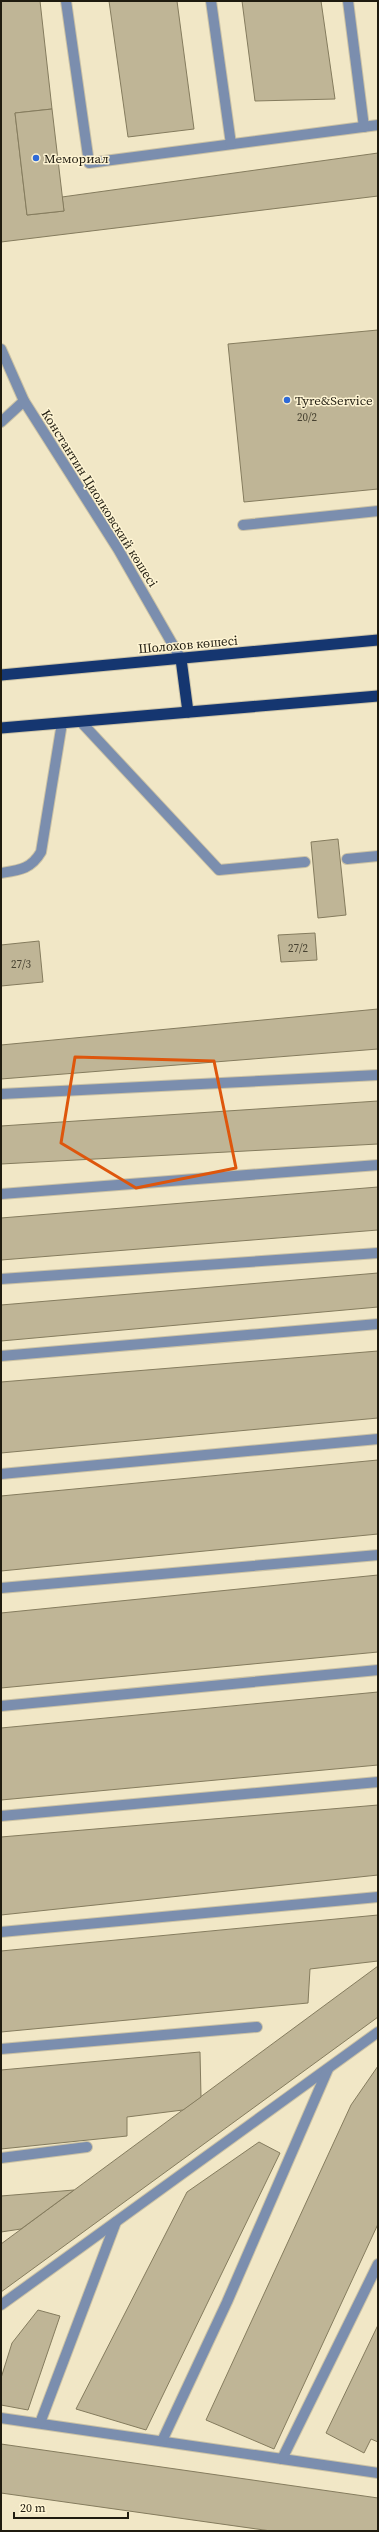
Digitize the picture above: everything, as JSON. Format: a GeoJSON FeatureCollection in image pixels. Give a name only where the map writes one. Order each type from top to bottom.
{"type":"FeatureCollection","features":[{"type":"Feature","properties":{"kind":"highway","name":"Шолохов көшесі"},"geometry":{"type":"LineString","coordinates":[[1,675],[378,640]]}},
{"type":"Feature","properties":{"kind":"highway"},"geometry":{"type":"LineString","coordinates":[[181,659],[188,712]]}},
{"type":"Feature","properties":{"kind":"highway"},"geometry":{"type":"LineString","coordinates":[[1,728],[378,696]]}},
{"type":"Feature","properties":{"kind":"street"},"geometry":{"type":"LineString","coordinates":[[66,1],[89,163],[378,125]]}},
{"type":"Feature","properties":{"kind":"street"},"geometry":{"type":"LineString","coordinates":[[211,1],[231,144]]}},
{"type":"Feature","properties":{"kind":"street"},"geometry":{"type":"LineString","coordinates":[[348,1],[364,127]]}},
{"type":"Feature","properties":{"kind":"street","name":"Константин Циолковский көшесі"},"geometry":{"type":"LineString","coordinates":[[1,349],[24,401],[118,549],[181,659]]}},
{"type":"Feature","properties":{"kind":"street"},"geometry":{"type":"LineString","coordinates":[[1,422],[24,401]]}},
{"type":"Feature","properties":{"kind":"street"},"geometry":{"type":"LineString","coordinates":[[243,525],[378,511]]}},
{"type":"Feature","properties":{"kind":"street"},"geometry":{"type":"LineString","coordinates":[[81,722],[219,870],[304,862]]}},
{"type":"Feature","properties":{"kind":"street"},"geometry":{"type":"LineString","coordinates":[[1,873],[27,868],[35,861],[41,852],[62,723]]}},
{"type":"Feature","properties":{"kind":"street"},"geometry":{"type":"LineString","coordinates":[[347,859],[378,856]]}},
{"type":"Feature","properties":{"kind":"street"},"geometry":{"type":"LineString","coordinates":[[1,1094],[378,1075]]}},
{"type":"Feature","properties":{"kind":"street"},"geometry":{"type":"LineString","coordinates":[[1,1194],[378,1165]]}},
{"type":"Feature","properties":{"kind":"street"},"geometry":{"type":"LineString","coordinates":[[1,1279],[378,1253]]}},
{"type":"Feature","properties":{"kind":"street"},"geometry":{"type":"LineString","coordinates":[[1,1356],[378,1324]]}},
{"type":"Feature","properties":{"kind":"street"},"geometry":{"type":"LineString","coordinates":[[1,1474],[378,1439]]}},
{"type":"Feature","properties":{"kind":"street"},"geometry":{"type":"LineString","coordinates":[[1,1588],[378,1555]]}},
{"type":"Feature","properties":{"kind":"street"},"geometry":{"type":"LineString","coordinates":[[1,1706],[378,1670]]}},
{"type":"Feature","properties":{"kind":"street"},"geometry":{"type":"LineString","coordinates":[[1,1816],[378,1782]]}},
{"type":"Feature","properties":{"kind":"street"},"geometry":{"type":"LineString","coordinates":[[1,1932],[378,1897]]}},
{"type":"Feature","properties":{"kind":"street"},"geometry":{"type":"LineString","coordinates":[[1,2049],[257,2026]]}},
{"type":"Feature","properties":{"kind":"street"},"geometry":{"type":"LineString","coordinates":[[1,2305],[378,2032]]}},
{"type":"Feature","properties":{"kind":"street"},"geometry":{"type":"LineString","coordinates":[[162,2442],[227,2302],[329,2068]]}},
{"type":"Feature","properties":{"kind":"street"},"geometry":{"type":"LineString","coordinates":[[1,2158],[87,2147]]}},
{"type":"Feature","properties":{"kind":"street"},"geometry":{"type":"LineString","coordinates":[[40,2424],[116,2222]]}},
{"type":"Feature","properties":{"kind":"street"},"geometry":{"type":"LineString","coordinates":[[282,2459],[378,2264]]}},
{"type":"Feature","properties":{"kind":"street"},"geometry":{"type":"LineString","coordinates":[[1,2418],[378,2473]]}},
{"type":"Feature","properties":{"kind":"highlighted area"},"geometry":{"type":"Polygon","coordinates":[[[75,1057],[214,1061],[236,1168],[136,1188],[61,1143],[75,1057]]]}},
{"type":"Feature","properties":{"kind":"building"},"geometry":{"type":"Polygon","coordinates":[[[1,1],[40,1],[52,109],[15,113],[27,215],[64,211],[62,197],[378,153],[378,196],[1,242],[1,1]]]}},
{"type":"Feature","properties":{"kind":"building"},"geometry":{"type":"Polygon","coordinates":[[[109,1],[177,1],[194,129],[128,137],[109,1]]]}},
{"type":"Feature","properties":{"kind":"building"},"geometry":{"type":"Polygon","coordinates":[[[242,1],[321,1],[335,99],[255,101],[242,1]]]}},
{"type":"Feature","properties":{"kind":"building"},"geometry":{"type":"Polygon","coordinates":[[[52,109],[64,211],[27,215],[15,113],[52,109]]]}},
{"type":"Feature","properties":{"kind":"building"},"geometry":{"type":"Polygon","coordinates":[[[378,330],[378,489],[244,502],[228,344],[378,330]]]}},
{"type":"Feature","properties":{"kind":"building"},"geometry":{"type":"Polygon","coordinates":[[[338,839],[346,915],[318,918],[311,842],[338,839]]]}},
{"type":"Feature","properties":{"kind":"building"},"geometry":{"type":"Polygon","coordinates":[[[315,933],[317,960],[281,962],[278,935],[315,933]]]}},
{"type":"Feature","properties":{"kind":"building"},"geometry":{"type":"Polygon","coordinates":[[[39,941],[43,982],[1,986],[1,945],[39,941]]]}},
{"type":"Feature","properties":{"kind":"building"},"geometry":{"type":"Polygon","coordinates":[[[378,1009],[378,1049],[1,1079],[1,1045],[378,1009]]]}},
{"type":"Feature","properties":{"kind":"building"},"geometry":{"type":"Polygon","coordinates":[[[378,1101],[378,1144],[1,1164],[1,1126],[378,1101]]]}},
{"type":"Feature","properties":{"kind":"building"},"geometry":{"type":"Polygon","coordinates":[[[378,1187],[378,1230],[1,1260],[1,1218],[378,1187]]]}},
{"type":"Feature","properties":{"kind":"building"},"geometry":{"type":"Polygon","coordinates":[[[378,1273],[378,1307],[1,1341],[1,1305],[378,1273]]]}},
{"type":"Feature","properties":{"kind":"building"},"geometry":{"type":"Polygon","coordinates":[[[378,1351],[378,1418],[1,1453],[1,1382],[378,1351]]]}},
{"type":"Feature","properties":{"kind":"building"},"geometry":{"type":"Polygon","coordinates":[[[378,1460],[378,1534],[1,1571],[1,1496],[378,1460]]]}},
{"type":"Feature","properties":{"kind":"building"},"geometry":{"type":"Polygon","coordinates":[[[378,1575],[378,1652],[1,1688],[1,1613],[378,1575]]]}},
{"type":"Feature","properties":{"kind":"building"},"geometry":{"type":"Polygon","coordinates":[[[378,1692],[378,1765],[1,1800],[1,1728],[378,1692]]]}},
{"type":"Feature","properties":{"kind":"building"},"geometry":{"type":"Polygon","coordinates":[[[378,1805],[378,1875],[1,1915],[1,1837],[378,1805]]]}},
{"type":"Feature","properties":{"kind":"building"},"geometry":{"type":"Polygon","coordinates":[[[378,1915],[378,1961],[310,1969],[308,2003],[1,2032],[1,1951],[378,1915]]]}},
{"type":"Feature","properties":{"kind":"building"},"geometry":{"type":"Polygon","coordinates":[[[378,1966],[378,2017],[1,2292],[1,2244],[378,1966]]]}},
{"type":"Feature","properties":{"kind":"building"},"geometry":{"type":"Polygon","coordinates":[[[200,2052],[201,2097],[183,2110],[127,2117],[127,2136],[1,2149],[1,2070],[200,2052]]]}},
{"type":"Feature","properties":{"kind":"building"},"geometry":{"type":"Polygon","coordinates":[[[378,2066],[378,2224],[274,2449],[206,2420],[351,2105],[378,2066]]]}},
{"type":"Feature","properties":{"kind":"building"},"geometry":{"type":"Polygon","coordinates":[[[259,2142],[280,2153],[146,2430],[76,2409],[187,2192],[259,2142]]]}},
{"type":"Feature","properties":{"kind":"building"},"geometry":{"type":"Polygon","coordinates":[[[74,2190],[21,2229],[1,2232],[1,2196],[74,2190]]]}},
{"type":"Feature","properties":{"kind":"building"},"geometry":{"type":"Polygon","coordinates":[[[38,2310],[60,2316],[28,2410],[1,2405],[1,2378],[12,2343],[38,2310]]]}},
{"type":"Feature","properties":{"kind":"building"},"geometry":{"type":"Polygon","coordinates":[[[378,2325],[378,2442],[371,2439],[364,2453],[326,2433],[378,2325]]]}},
{"type":"Feature","properties":{"kind":"building"},"geometry":{"type":"Polygon","coordinates":[[[1,2444],[378,2498],[378,2531],[271,2531],[1,2493],[1,2444]]]}},
{"type":"Feature","properties":{"kind":"place","name":"Мемориал"},"geometry":{"type":"Point","coordinates":[36,158]}},
{"type":"Feature","properties":{"kind":"place","name":"Tyre&Service"},"geometry":{"type":"Point","coordinates":[287,400]}}]}
